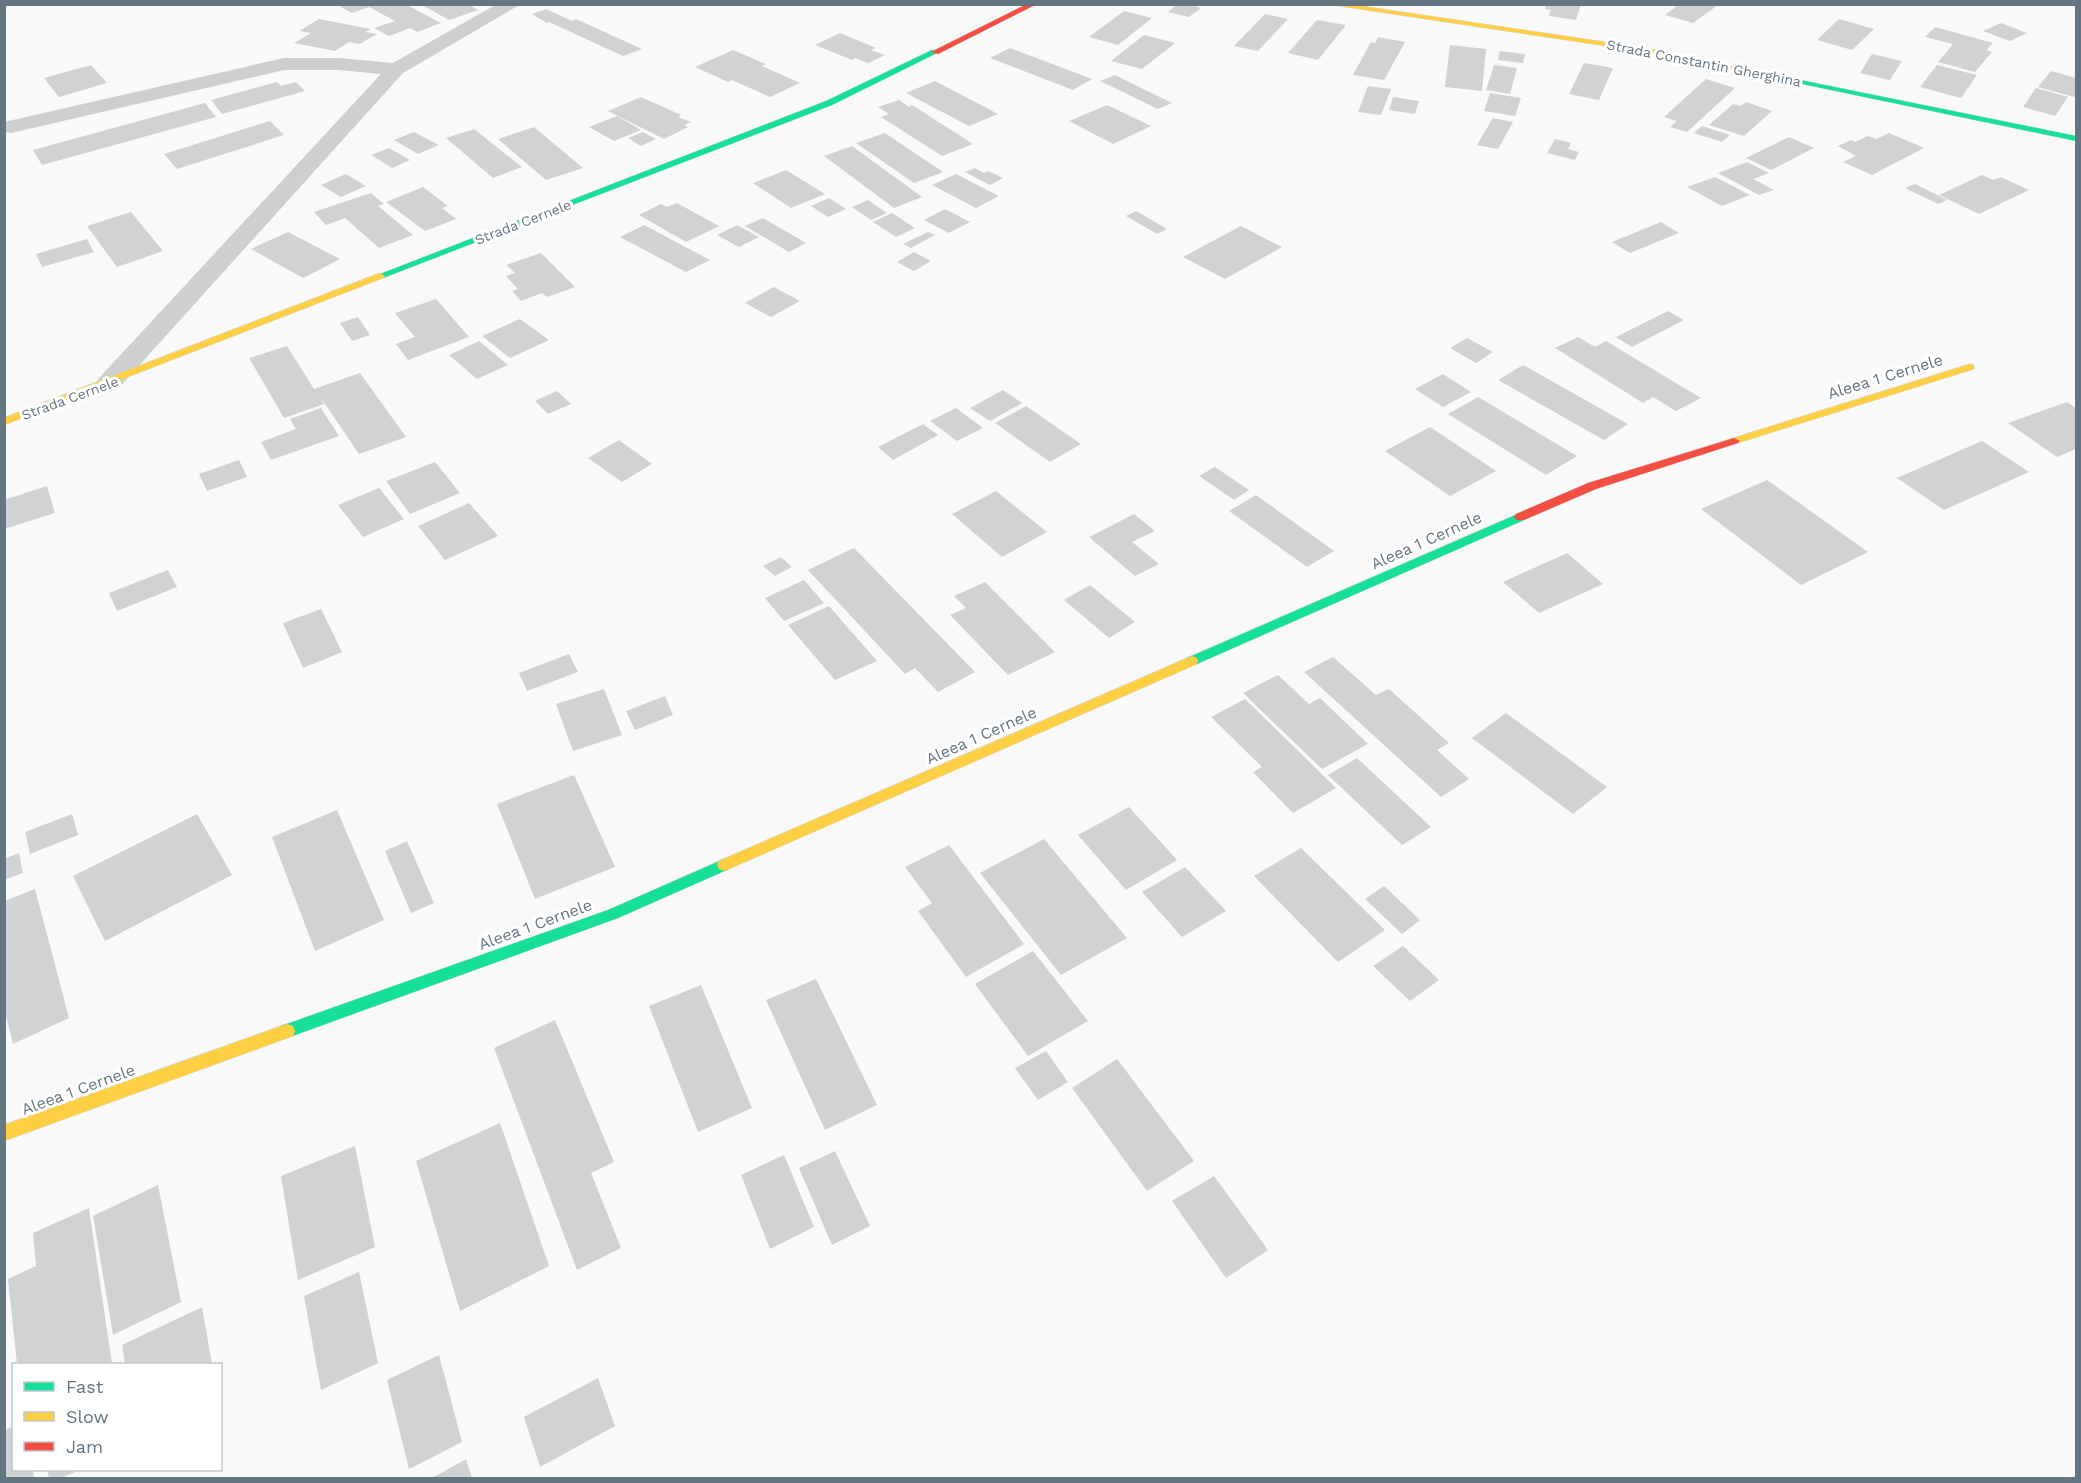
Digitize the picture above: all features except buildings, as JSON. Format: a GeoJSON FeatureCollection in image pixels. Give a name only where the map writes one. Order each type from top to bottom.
{"type":"FeatureCollection","features":[{"type":"Feature","properties":{"kind":"street"},"geometry":{"type":"LineString","coordinates":[[108,384],[396,69],[512,4]]}},
{"type":"Feature","properties":{"kind":"street","name":"Strada Cernele"},"geometry":{"type":"LineString","coordinates":[[4,422],[108,384],[830,103],[1034,4]]}},
{"type":"Feature","properties":{"kind":"street","name":"Strada Constantin Gherghina"},"geometry":{"type":"LineString","coordinates":[[1329,4],[1646,50],[2076,139]]}},
{"type":"Feature","properties":{"kind":"street"},"geometry":{"type":"LineString","coordinates":[[11,127],[284,64],[339,64],[396,69]]}},
{"type":"Feature","properties":{"kind":"street","name":"Aleea 1 Cernele"},"geometry":{"type":"LineString","coordinates":[[4,1132],[613,914],[1592,486],[1970,367]]}},
{"type":"Feature","properties":{"kind":"traffic: fast"},"geometry":{"type":"LineString","coordinates":[[380,276],[829,103],[935,52]]}},
{"type":"Feature","properties":{"kind":"traffic: fast"},"geometry":{"type":"LineString","coordinates":[[1764,74],[2076,139]]}},
{"type":"Feature","properties":{"kind":"traffic: fast"},"geometry":{"type":"LineString","coordinates":[[1192,661],[1520,517]]}},
{"type":"Feature","properties":{"kind":"traffic: fast"},"geometry":{"type":"LineString","coordinates":[[287,1031],[613,914],[724,865]]}},
{"type":"Feature","properties":{"kind":"traffic: slow"},"geometry":{"type":"LineString","coordinates":[[1329,4],[1646,50],[1764,74]]}},
{"type":"Feature","properties":{"kind":"traffic: slow"},"geometry":{"type":"LineString","coordinates":[[4,422],[380,276]]}},
{"type":"Feature","properties":{"kind":"traffic: slow"},"geometry":{"type":"LineString","coordinates":[[1734,441],[1970,367]]}},
{"type":"Feature","properties":{"kind":"traffic: slow"},"geometry":{"type":"LineString","coordinates":[[724,865],[1192,661]]}},
{"type":"Feature","properties":{"kind":"traffic: slow"},"geometry":{"type":"LineString","coordinates":[[4,1133],[287,1031]]}},
{"type":"Feature","properties":{"kind":"traffic: jam"},"geometry":{"type":"LineString","coordinates":[[935,52],[1034,4]]}},
{"type":"Feature","properties":{"kind":"traffic: jam"},"geometry":{"type":"LineString","coordinates":[[1520,517],[1592,486],[1734,441]]}}]}
